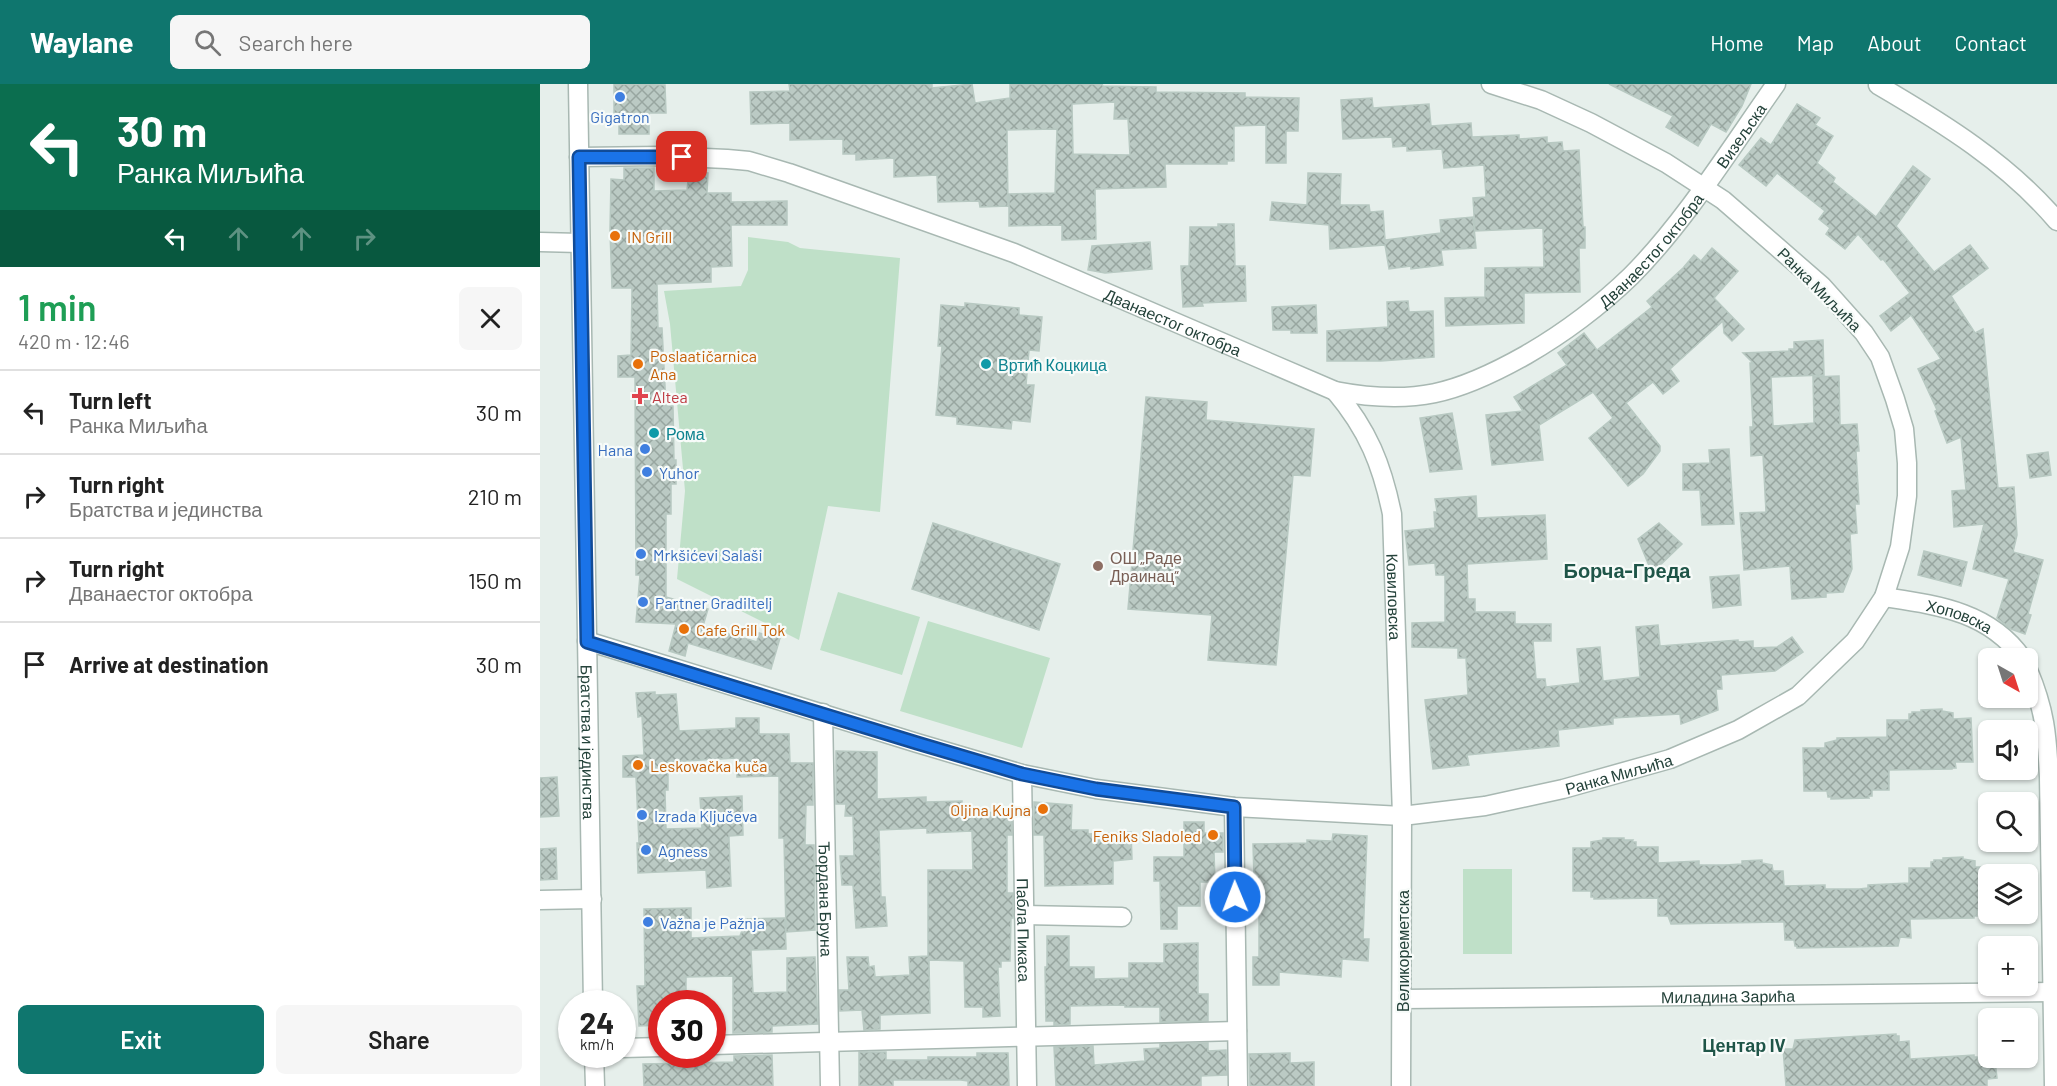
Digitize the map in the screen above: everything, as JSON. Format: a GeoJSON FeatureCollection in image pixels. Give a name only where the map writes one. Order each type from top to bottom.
{"type":"FeatureCollection","features":[{"type":"Feature","properties":{"kind":"street","name":"Братства и јединства"},"geometry":{"type":"LineString","coordinates":[[578,84],[593,990]]}},
{"type":"Feature","properties":{"kind":"street","name":"Ранка Миљића"},"geometry":{"type":"LineString","coordinates":[[587,642],[1022,774],[1096,789],[1234,807],[1402,816],[1485,806],[1563,789],[1671,759],[1738,730],[1798,696],[1855,641],[1884,597],[1900,547],[1907,496],[1904,429],[1880,357],[1864,333],[1822,286],[1745,217],[1704,187],[1666,163],[1591,123],[1541,100],[1491,84]]}},
{"type":"Feature","properties":{"kind":"street","name":"Визељска"},"geometry":{"type":"LineString","coordinates":[[1704,187],[1776,84]]}},
{"type":"Feature","properties":{"kind":"street"},"geometry":{"type":"LineString","coordinates":[[1879,84],[1979,149],[2014,175],[2057,221]]}},
{"type":"Feature","properties":{"kind":"street","name":"Дванаестог октобра"},"geometry":{"type":"LineString","coordinates":[[579,157],[660,156],[727,159],[749,161],[789,173],[1014,253],[1335,391],[1381,398],[1416,397],[1464,386],[1516,361],[1577,322],[1632,275],[1704,187]]}},
{"type":"Feature","properties":{"kind":"street"},"geometry":{"type":"LineString","coordinates":[[540,242],[580,243]]}},
{"type":"Feature","properties":{"kind":"street","name":"Ковиловска"},"geometry":{"type":"LineString","coordinates":[[1335,391],[1355,415],[1372,447],[1385,479],[1392,514],[1402,816]]}},
{"type":"Feature","properties":{"kind":"street","name":"Хоповска"},"geometry":{"type":"LineString","coordinates":[[1884,597],[1922,603],[1977,618],[2014,648]]}},
{"type":"Feature","properties":{"kind":"street"},"geometry":{"type":"LineString","coordinates":[[2038,697],[2046,727],[2049,777],[2054,1086]]}},
{"type":"Feature","properties":{"kind":"street","name":"Ђордана Бруна"},"geometry":{"type":"LineString","coordinates":[[823,713],[830,1086]]}},
{"type":"Feature","properties":{"kind":"street","name":"Пабла Пикаса"},"geometry":{"type":"LineString","coordinates":[[1022,774],[1027,1086]]}},
{"type":"Feature","properties":{"kind":"street"},"geometry":{"type":"LineString","coordinates":[[1234,807],[1238,1086]]}},
{"type":"Feature","properties":{"kind":"street","name":"Великореметска"},"geometry":{"type":"LineString","coordinates":[[1401,1086],[1402,816]]}},
{"type":"Feature","properties":{"kind":"street"},"geometry":{"type":"LineString","coordinates":[[540,900],[592,899]]}},
{"type":"Feature","properties":{"kind":"street"},"geometry":{"type":"LineString","coordinates":[[1024,915],[1122,917]]}},
{"type":"Feature","properties":{"kind":"street","name":"Миладина Зарића"},"geometry":{"type":"LineString","coordinates":[[1402,999],[2053,992]]}},
{"type":"Feature","properties":{"kind":"street"},"geometry":{"type":"LineString","coordinates":[[726,1046],[1237,1031]]}},
{"type":"Feature","properties":{"kind":"street"},"geometry":{"type":"LineString","coordinates":[[594,1068],[594,1086]]}},
{"type":"Feature","properties":{"kind":"green space"},"geometry":{"type":"Polygon","coordinates":[[[748,237],[788,242],[800,248],[900,258],[880,512],[828,506],[799,640],[677,579],[685,491],[670,324],[664,291],[741,286],[748,270],[748,237]]]}},
{"type":"Feature","properties":{"kind":"green space"},"geometry":{"type":"Polygon","coordinates":[[[838,592],[920,617],[902,675],[820,650],[838,592]]]}},
{"type":"Feature","properties":{"kind":"green space"},"geometry":{"type":"Polygon","coordinates":[[[928,621],[1050,658],[1022,748],[900,711],[928,621]]]}},
{"type":"Feature","properties":{"kind":"green space"},"geometry":{"type":"Polygon","coordinates":[[[1463,869],[1512,869],[1512,954],[1463,954],[1463,869]]]}},
{"type":"Feature","properties":{"kind":"building"},"geometry":{"type":"Polygon","coordinates":[[[614,84],[665,85],[666,113],[649,113],[649,134],[619,134],[619,115],[614,115],[614,84]]]}},
{"type":"Feature","properties":{"kind":"building"},"geometry":{"type":"Polygon","coordinates":[[[789,84],[932,84],[932,88],[972,84],[975,103],[1010,98],[1010,84],[1102,84],[1103,86],[1156,87],[1156,92],[1245,93],[1245,97],[1299,98],[1298,131],[1286,131],[1286,163],[1266,163],[1266,125],[1234,126],[1234,161],[1227,161],[1227,164],[1165,164],[1166,187],[1095,189],[1096,239],[1062,240],[1062,225],[1009,226],[1009,194],[1055,193],[1057,129],[1007,130],[1008,206],[980,207],[979,201],[938,202],[937,175],[894,177],[894,158],[856,160],[856,154],[843,154],[843,139],[790,140],[790,123],[751,124],[750,92],[790,91],[789,84]],[[1115,102],[1072,104],[1073,154],[1130,155],[1128,119],[1114,119],[1115,102]]]}},
{"type":"Feature","properties":{"kind":"building"},"geometry":{"type":"Polygon","coordinates":[[[1609,84],[1751,84],[1742,106],[1726,132],[1711,124],[1698,146],[1666,127],[1673,116],[1609,84]]]}},
{"type":"Feature","properties":{"kind":"building"},"geometry":{"type":"Polygon","coordinates":[[[1372,98],[1373,108],[1429,104],[1431,126],[1471,123],[1472,137],[1519,135],[1519,139],[1547,137],[1547,143],[1562,142],[1563,151],[1579,150],[1583,227],[1585,227],[1585,248],[1579,248],[1580,292],[1524,293],[1524,323],[1446,326],[1445,298],[1485,297],[1485,268],[1544,267],[1543,228],[1475,231],[1473,198],[1486,197],[1484,165],[1444,168],[1442,149],[1407,151],[1407,146],[1393,147],[1392,137],[1343,139],[1341,100],[1372,98]]]}},
{"type":"Feature","properties":{"kind":"building"},"geometry":{"type":"Polygon","coordinates":[[[1797,104],[1820,118],[1815,125],[1833,136],[1817,163],[1835,178],[1833,182],[1876,217],[1913,166],[1930,179],[1896,226],[1934,272],[1970,245],[1988,268],[1951,296],[1975,333],[1983,329],[1998,488],[2014,487],[2017,535],[2013,552],[2043,560],[2028,614],[2031,615],[2025,634],[2011,629],[1997,618],[2009,579],[1973,569],[1984,524],[1954,527],[1952,491],[1966,490],[1961,437],[1947,443],[1935,411],[1937,410],[1918,369],[1941,359],[1911,315],[1891,331],[1880,316],[1910,293],[1883,259],[1881,260],[1858,234],[1845,249],[1826,234],[1830,228],[1819,219],[1825,211],[1777,173],[1766,186],[1739,165],[1761,138],[1771,145],[1797,104]]]}},
{"type":"Feature","properties":{"kind":"building"},"geometry":{"type":"Polygon","coordinates":[[[624,168],[654,168],[654,191],[687,190],[689,172],[708,173],[707,193],[731,193],[731,202],[787,201],[787,225],[731,225],[732,266],[711,267],[711,282],[657,284],[658,328],[662,328],[666,406],[673,406],[674,460],[676,460],[676,484],[671,484],[671,514],[666,514],[666,597],[708,609],[703,626],[757,642],[759,633],[780,638],[771,669],[688,643],[685,656],[669,651],[676,624],[636,622],[640,575],[636,575],[635,377],[618,377],[618,356],[631,355],[632,288],[612,288],[610,231],[611,179],[624,180],[624,168]]]}},
{"type":"Feature","properties":{"kind":"building"},"geometry":{"type":"Polygon","coordinates":[[[1308,173],[1341,174],[1340,205],[1369,205],[1370,212],[1383,211],[1385,240],[1441,233],[1440,220],[1473,217],[1476,248],[1441,250],[1443,265],[1389,269],[1385,245],[1330,249],[1329,225],[1270,220],[1272,202],[1307,205],[1308,173]]]}},
{"type":"Feature","properties":{"kind":"building"},"geometry":{"type":"Polygon","coordinates":[[[1218,224],[1234,224],[1235,266],[1245,266],[1246,301],[1202,303],[1203,306],[1183,307],[1181,266],[1189,266],[1190,227],[1218,227],[1218,224]]]}},
{"type":"Feature","properties":{"kind":"building"},"geometry":{"type":"Polygon","coordinates":[[[1150,242],[1152,269],[1105,273],[1088,270],[1092,246],[1150,242]]]}},
{"type":"Feature","properties":{"kind":"building"},"geometry":{"type":"Polygon","coordinates":[[[1712,248],[1738,271],[1714,298],[1744,329],[1732,341],[1724,333],[1723,321],[1670,369],[1679,381],[1663,394],[1653,382],[1626,403],[1660,446],[1660,451],[1643,474],[1628,486],[1589,438],[1613,418],[1593,392],[1539,425],[1543,460],[1492,465],[1486,415],[1523,411],[1514,397],[1567,365],[1558,353],[1584,333],[1597,350],[1652,307],[1647,301],[1694,255],[1701,261],[1712,248]]]}},
{"type":"Feature","properties":{"kind":"building"},"geometry":{"type":"Polygon","coordinates":[[[1408,301],[1409,312],[1433,311],[1434,357],[1381,361],[1327,361],[1327,331],[1388,327],[1387,302],[1408,301]]]}},
{"type":"Feature","properties":{"kind":"building","name":"Вртић Коцкица"},"geometry":{"type":"Polygon","coordinates":[[[965,303],[1019,308],[1019,315],[1042,317],[1039,351],[1029,350],[1026,385],[1034,385],[1030,422],[1012,420],[1011,429],[957,424],[957,417],[936,415],[942,346],[938,346],[941,305],[965,307],[965,303]]]}},
{"type":"Feature","properties":{"kind":"building"},"geometry":{"type":"Polygon","coordinates":[[[1316,305],[1317,333],[1273,330],[1272,307],[1316,305]]]}},
{"type":"Feature","properties":{"kind":"building"},"geometry":{"type":"Polygon","coordinates":[[[1823,340],[1824,375],[1771,377],[1773,426],[1814,423],[1813,377],[1839,376],[1840,425],[1857,424],[1859,504],[1855,504],[1857,533],[1850,534],[1852,569],[1843,592],[1826,593],[1826,597],[1792,599],[1790,566],[1744,570],[1740,513],[1766,512],[1763,455],[1751,456],[1750,427],[1753,427],[1750,363],[1753,363],[1743,353],[1789,351],[1789,349],[1794,349],[1794,342],[1823,340]]]}},
{"type":"Feature","properties":{"kind":"building"},"geometry":{"type":"Polygon","coordinates":[[[1146,397],[1207,402],[1206,420],[1314,429],[1310,476],[1293,475],[1276,665],[1208,660],[1212,615],[1128,609],[1146,397]]]}},
{"type":"Feature","properties":{"kind":"building"},"geometry":{"type":"Polygon","coordinates":[[[1452,413],[1462,469],[1430,472],[1420,418],[1452,413]]]}},
{"type":"Feature","properties":{"kind":"building"},"geometry":{"type":"Polygon","coordinates":[[[1729,449],[1734,524],[1702,525],[1700,490],[1683,490],[1683,464],[1710,463],[1709,450],[1729,449]]]}},
{"type":"Feature","properties":{"kind":"building"},"geometry":{"type":"Polygon","coordinates":[[[2048,452],[2051,475],[2030,478],[2027,455],[2048,452]]]}},
{"type":"Feature","properties":{"kind":"building"},"geometry":{"type":"Polygon","coordinates":[[[1476,496],[1477,518],[1545,515],[1547,559],[1467,564],[1468,599],[1475,599],[1475,612],[1515,612],[1515,624],[1551,624],[1551,641],[1533,641],[1536,679],[1545,679],[1546,687],[1580,683],[1577,649],[1600,647],[1603,681],[1640,677],[1636,627],[1658,625],[1660,646],[1738,640],[1738,642],[1753,641],[1753,648],[1777,647],[1792,637],[1803,652],[1775,671],[1721,675],[1722,689],[1716,689],[1718,710],[1681,724],[1680,714],[1613,718],[1613,724],[1558,730],[1559,746],[1467,755],[1469,765],[1433,769],[1425,700],[1468,695],[1466,658],[1458,658],[1458,648],[1412,647],[1412,623],[1445,622],[1445,575],[1436,575],[1435,563],[1409,565],[1405,531],[1435,528],[1434,512],[1437,512],[1435,499],[1476,496]]]}},
{"type":"Feature","properties":{"kind":"building"},"geometry":{"type":"Polygon","coordinates":[[[933,523],[1060,564],[1039,630],[912,589],[933,523]]]}},
{"type":"Feature","properties":{"kind":"building"},"geometry":{"type":"Polygon","coordinates":[[[1659,523],[1682,544],[1652,573],[1638,539],[1659,523]]]}},
{"type":"Feature","properties":{"kind":"building"},"geometry":{"type":"Polygon","coordinates":[[[1924,551],[1967,562],[1961,586],[1918,575],[1924,551]]]}},
{"type":"Feature","properties":{"kind":"building"},"geometry":{"type":"Polygon","coordinates":[[[1739,575],[1741,605],[1713,608],[1710,577],[1739,575]]]}},
{"type":"Feature","properties":{"kind":"building"},"geometry":{"type":"Polygon","coordinates":[[[655,692],[655,695],[676,694],[679,731],[736,728],[736,718],[759,718],[759,734],[789,734],[790,763],[813,763],[813,805],[806,805],[805,845],[814,845],[815,930],[786,932],[784,838],[779,838],[779,776],[737,777],[736,758],[668,762],[668,790],[665,790],[666,829],[702,828],[700,798],[742,796],[743,835],[729,836],[731,886],[707,888],[706,870],[638,873],[636,777],[623,777],[623,756],[644,755],[642,716],[638,717],[636,693],[655,692]]]}},
{"type":"Feature","properties":{"kind":"building"},"geometry":{"type":"Polygon","coordinates":[[[1942,709],[1942,711],[1953,713],[1953,719],[1971,718],[1973,762],[1955,762],[1956,768],[1952,769],[1889,770],[1889,790],[1872,790],[1872,796],[1868,796],[1869,798],[1831,799],[1827,791],[1804,791],[1803,748],[1825,748],[1825,743],[1837,740],[1837,738],[1887,737],[1887,720],[1909,720],[1909,714],[1912,712],[1942,709]]]}},
{"type":"Feature","properties":{"kind":"building"},"geometry":{"type":"Polygon","coordinates":[[[836,751],[877,752],[877,799],[926,797],[926,802],[962,801],[962,813],[1011,812],[1012,835],[1007,835],[1007,893],[1013,893],[1013,918],[1011,918],[1010,961],[1001,961],[1001,967],[998,967],[1000,1016],[983,1017],[983,1007],[965,1007],[964,961],[929,960],[930,1013],[880,1015],[880,1029],[864,1030],[862,1010],[840,1011],[839,990],[849,990],[847,957],[868,957],[869,967],[874,966],[875,977],[910,975],[909,957],[928,956],[928,870],[973,870],[972,831],[927,833],[927,828],[879,830],[881,897],[885,897],[887,926],[856,928],[853,885],[842,885],[840,856],[854,856],[853,816],[845,816],[846,804],[836,804],[836,751]]]}},
{"type":"Feature","properties":{"kind":"building"},"geometry":{"type":"Polygon","coordinates":[[[557,777],[559,816],[540,817],[540,778],[557,777]]]}},
{"type":"Feature","properties":{"kind":"building"},"geometry":{"type":"Polygon","coordinates":[[[1034,802],[1072,805],[1071,830],[1088,830],[1088,834],[1131,832],[1132,859],[1113,861],[1113,884],[1045,886],[1044,835],[1034,835],[1034,802]]]}},
{"type":"Feature","properties":{"kind":"building"},"geometry":{"type":"Polygon","coordinates":[[[1184,822],[1204,822],[1204,833],[1223,833],[1223,852],[1214,852],[1215,882],[1200,882],[1200,906],[1177,906],[1177,929],[1161,929],[1160,881],[1154,881],[1154,857],[1184,857],[1184,822]]]}},
{"type":"Feature","properties":{"kind":"building"},"geometry":{"type":"Polygon","coordinates":[[[1333,834],[1367,836],[1363,939],[1369,939],[1368,961],[1342,959],[1341,977],[1279,972],[1279,985],[1253,985],[1253,957],[1259,957],[1259,913],[1255,913],[1253,844],[1307,843],[1307,840],[1332,841],[1333,834]]]}},
{"type":"Feature","properties":{"kind":"building"},"geometry":{"type":"Polygon","coordinates":[[[1603,838],[1624,838],[1624,840],[1636,842],[1636,847],[1658,847],[1658,863],[1699,861],[1699,865],[1725,865],[1762,860],[1762,863],[1772,865],[1773,871],[1783,871],[1784,886],[1825,885],[1825,889],[1859,889],[1868,888],[1868,885],[1909,883],[1909,868],[1931,868],[1931,862],[1934,860],[1963,857],[1963,859],[1975,861],[1975,867],[1978,867],[1977,916],[1974,918],[1910,919],[1911,938],[1900,937],[1898,946],[1797,948],[1794,940],[1785,940],[1784,922],[1671,924],[1668,916],[1658,916],[1658,898],[1594,899],[1591,897],[1591,891],[1573,891],[1573,848],[1591,848],[1591,842],[1603,840],[1603,838]]]}},
{"type":"Feature","properties":{"kind":"building"},"geometry":{"type":"Polygon","coordinates":[[[556,848],[557,879],[540,880],[540,849],[556,848]]]}},
{"type":"Feature","properties":{"kind":"building"},"geometry":{"type":"Polygon","coordinates":[[[691,908],[691,938],[740,936],[746,919],[785,918],[786,949],[751,950],[753,993],[787,992],[787,958],[815,957],[818,1024],[772,1026],[772,1032],[733,1033],[733,976],[686,977],[686,990],[648,990],[648,1026],[639,1026],[637,986],[645,986],[644,909],[691,908]]]}},
{"type":"Feature","properties":{"kind":"building"},"geometry":{"type":"Polygon","coordinates":[[[1047,936],[1069,936],[1069,967],[1094,967],[1094,979],[1129,978],[1129,963],[1164,963],[1164,944],[1198,943],[1198,994],[1208,994],[1208,1021],[1160,1022],[1160,1007],[1125,1007],[1125,1005],[1070,1006],[1070,1024],[1054,1025],[1054,1021],[1046,1021],[1047,936]]]}},
{"type":"Feature","properties":{"kind":"building"},"geometry":{"type":"Polygon","coordinates":[[[1896,1034],[1899,1036],[1899,1042],[1909,1041],[1910,1059],[1974,1055],[1977,1057],[1978,1068],[1996,1068],[1997,1078],[1987,1079],[1987,1086],[1786,1086],[1783,1049],[1793,1049],[1795,1040],[1896,1034]]]}},
{"type":"Feature","properties":{"kind":"building"},"geometry":{"type":"Polygon","coordinates":[[[1208,1043],[1208,1051],[1226,1050],[1227,1075],[1201,1076],[1201,1086],[1056,1086],[1054,1047],[1093,1046],[1094,1065],[1145,1061],[1144,1049],[1160,1048],[1160,1044],[1208,1043]]]}},
{"type":"Feature","properties":{"kind":"building"},"geometry":{"type":"Polygon","coordinates":[[[859,1052],[886,1052],[886,1060],[928,1060],[928,1057],[977,1057],[977,1053],[1008,1053],[1009,1086],[968,1086],[968,1081],[961,1080],[893,1080],[893,1086],[859,1086],[859,1052]]]}},
{"type":"Feature","properties":{"kind":"building"},"geometry":{"type":"Polygon","coordinates":[[[1290,1053],[1290,1063],[1314,1062],[1314,1086],[1250,1086],[1249,1054],[1290,1053]]]}},
{"type":"Feature","properties":{"kind":"building"},"geometry":{"type":"Polygon","coordinates":[[[772,1055],[773,1086],[644,1086],[643,1064],[648,1064],[648,1068],[726,1068],[726,1062],[734,1062],[734,1056],[772,1055]]]}},
{"type":"Feature","properties":{"kind":"place","name":"Gigatron"},"geometry":{"type":"Point","coordinates":[620,97]}},
{"type":"Feature","properties":{"kind":"place","name":"IN Grill"},"geometry":{"type":"Point","coordinates":[615,236]}},
{"type":"Feature","properties":{"kind":"place","name":"Poslaatičarnica Ana"},"geometry":{"type":"Point","coordinates":[638,364]}},
{"type":"Feature","properties":{"kind":"place","name":"Вртић Коцкица"},"geometry":{"type":"Point","coordinates":[986,364]}},
{"type":"Feature","properties":{"kind":"place","name":"Altea"},"geometry":{"type":"Point","coordinates":[640,396]}},
{"type":"Feature","properties":{"kind":"place","name":"Рома"},"geometry":{"type":"Point","coordinates":[654,433]}},
{"type":"Feature","properties":{"kind":"place","name":"Hana"},"geometry":{"type":"Point","coordinates":[645,449]}},
{"type":"Feature","properties":{"kind":"place","name":"Yuhor"},"geometry":{"type":"Point","coordinates":[647,472]}},
{"type":"Feature","properties":{"kind":"place","name":"Mrkšićevi Salaši"},"geometry":{"type":"Point","coordinates":[641,554]}},
{"type":"Feature","properties":{"kind":"place","name":"ОШ „Раде Драинац”"},"geometry":{"type":"Point","coordinates":[1098,566]}},
{"type":"Feature","properties":{"kind":"place","name":"Partner Gradiltelj"},"geometry":{"type":"Point","coordinates":[643,602]}},
{"type":"Feature","properties":{"kind":"place","name":"Cafe Grill Tok"},"geometry":{"type":"Point","coordinates":[684,629]}},
{"type":"Feature","properties":{"kind":"place","name":"Leskovačka kuča"},"geometry":{"type":"Point","coordinates":[638,765]}},
{"type":"Feature","properties":{"kind":"place","name":"Oljina Kujna"},"geometry":{"type":"Point","coordinates":[1043,809]}},
{"type":"Feature","properties":{"kind":"place","name":"Izrada Ključeva"},"geometry":{"type":"Point","coordinates":[642,815]}},
{"type":"Feature","properties":{"kind":"place","name":"Feniks Sladoled"},"geometry":{"type":"Point","coordinates":[1213,835]}},
{"type":"Feature","properties":{"kind":"place","name":"Agness"},"geometry":{"type":"Point","coordinates":[646,850]}},
{"type":"Feature","properties":{"kind":"place","name":"Važna je Pažnja"},"geometry":{"type":"Point","coordinates":[648,922]}},
{"type":"Feature","properties":{"kind":"district","name":"Борча-Греда"},"geometry":{"type":"Point","coordinates":[1627,570]}},
{"type":"Feature","properties":{"kind":"district","name":"Центар IV"},"geometry":{"type":"Point","coordinates":[1744,1045]}},
{"type":"Feature","properties":{"kind":"route"},"geometry":{"type":"LineString","coordinates":[[682,157],[579,157],[587,642],[1022,774],[1096,789],[1234,807],[1235,897]]}}]}
